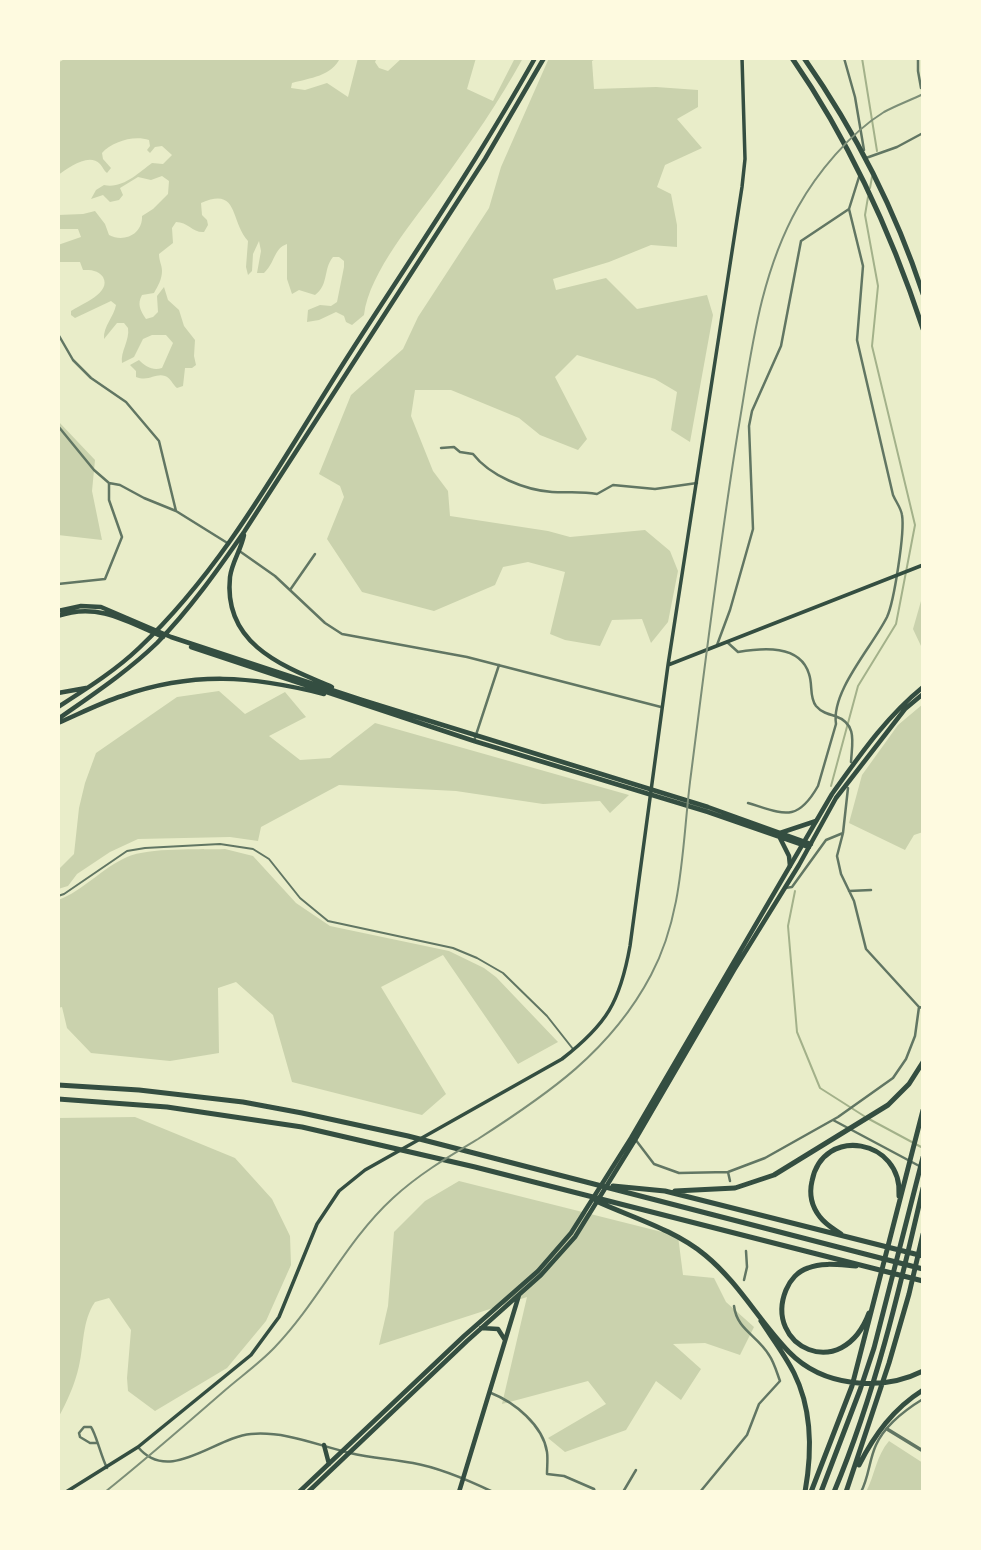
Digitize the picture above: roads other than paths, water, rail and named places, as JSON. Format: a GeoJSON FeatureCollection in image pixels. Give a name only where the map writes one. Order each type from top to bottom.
{"type":"FeatureCollection","features":[{"type":"Feature","properties":{"kind":"highway"},"geometry":{"type":"LineString","coordinates":[[792,58],[821,101],[853,157],[888,230],[923,329]]}},
{"type":"Feature","properties":{"kind":"highway"},"geometry":{"type":"LineString","coordinates":[[804,58],[863,153],[902,234],[923,293]]}},
{"type":"Feature","properties":{"kind":"highway"},"geometry":{"type":"LineString","coordinates":[[637,1191],[716,1191],[747,1186],[782,1171],[888,1105],[909,1084],[923,1062]]}},
{"type":"Feature","properties":{"kind":"highway"},"geometry":{"type":"LineString","coordinates":[[58,1085],[139,1090],[243,1102],[408,1136],[595,1184],[637,1191],[923,1269]]}},
{"type":"Feature","properties":{"kind":"highway"},"geometry":{"type":"LineString","coordinates":[[58,1099],[107,1101],[212,1112],[302,1127],[475,1167],[923,1281]]}},
{"type":"Feature","properties":{"kind":"highway"},"geometry":{"type":"LineString","coordinates":[[811,1492],[846,1407],[881,1281],[923,1110]]}},
{"type":"Feature","properties":{"kind":"highway"},"geometry":{"type":"LineString","coordinates":[[844,1237],[821,1219],[815,1209],[811,1182],[825,1156],[842,1147],[855,1145],[875,1150],[896,1170],[900,1193],[892,1235]]}},
{"type":"Feature","properties":{"kind":"highway"},"geometry":{"type":"LineString","coordinates":[[821,1492],[874,1348],[923,1157]]}},
{"type":"Feature","properties":{"kind":"highway"},"geometry":{"type":"LineString","coordinates":[[834,1492],[869,1399],[891,1324],[923,1188]]}},
{"type":"Feature","properties":{"kind":"highway"},"geometry":{"type":"LineString","coordinates":[[665,1191],[923,1256]]}},
{"type":"Feature","properties":{"kind":"highway"},"geometry":{"type":"LineString","coordinates":[[578,1194],[684,1240],[716,1264],[738,1287],[789,1352],[804,1364],[831,1377],[865,1384],[899,1381],[923,1371]]}},
{"type":"Feature","properties":{"kind":"highway"},"geometry":{"type":"LineString","coordinates":[[846,1492],[900,1329],[923,1234]]}},
{"type":"Feature","properties":{"kind":"highway"},"geometry":{"type":"LineString","coordinates":[[837,1261],[800,1271],[785,1293],[782,1308],[784,1324],[792,1337],[808,1349],[836,1351],[855,1339],[864,1326],[881,1281]]}},
{"type":"Feature","properties":{"kind":"highway"},"geometry":{"type":"LineString","coordinates":[[738,1287],[794,1372],[799,1385],[810,1444],[805,1492]]}},
{"type":"Feature","properties":{"kind":"highway"},"geometry":{"type":"LineString","coordinates":[[851,1480],[872,1440],[888,1419],[923,1390]]}},
{"type":"Feature","properties":{"kind":"main road"},"geometry":{"type":"LineString","coordinates":[[362,701],[279,665],[257,649],[242,631],[235,615],[230,577],[244,532],[485,159],[544,58]]}},
{"type":"Feature","properties":{"kind":"main road"},"geometry":{"type":"LineString","coordinates":[[66,1492],[138,1447],[251,1355],[267,1336],[290,1294],[317,1224],[339,1191],[365,1170],[562,1059],[587,1040],[609,1013],[624,979],[668,665],[742,187],[745,159],[742,58]]}},
{"type":"Feature","properties":{"kind":"main road"},"geometry":{"type":"LineString","coordinates":[[58,707],[90,687],[147,640],[232,538],[478,154],[534,59]]}},
{"type":"Feature","properties":{"kind":"main road"},"geometry":{"type":"LineString","coordinates":[[58,721],[156,644],[240,543]]}},
{"type":"Feature","properties":{"kind":"main road"},"geometry":{"type":"LineString","coordinates":[[668,665],[921,566]]}},
{"type":"Feature","properties":{"kind":"main road"},"geometry":{"type":"LineString","coordinates":[[58,613],[87,609],[103,612],[169,640],[708,809],[810,846]]}},
{"type":"Feature","properties":{"kind":"main road"},"geometry":{"type":"LineString","coordinates":[[58,721],[122,696],[191,680],[229,678],[276,682],[362,701]]}},
{"type":"Feature","properties":{"kind":"main road"},"geometry":{"type":"LineString","coordinates":[[58,693],[90,687]]}},
{"type":"Feature","properties":{"kind":"main road"},"geometry":{"type":"LineString","coordinates":[[299,1492],[464,1336],[538,1271],[571,1234],[634,1133],[832,794],[869,742],[900,706],[923,687]]}},
{"type":"Feature","properties":{"kind":"main road"},"geometry":{"type":"LineString","coordinates":[[308,1492],[481,1328],[541,1275],[575,1237],[810,846],[836,797],[905,709],[923,694]]}},
{"type":"Feature","properties":{"kind":"main road"},"geometry":{"type":"LineString","coordinates":[[780,835],[816,821]]}},
{"type":"Feature","properties":{"kind":"main road"},"geometry":{"type":"LineString","coordinates":[[780,835],[789,856],[790,866]]}},
{"type":"Feature","properties":{"kind":"main road"},"geometry":{"type":"LineString","coordinates":[[459,1492],[522,1285]]}},
{"type":"Feature","properties":{"kind":"main road"},"geometry":{"type":"LineString","coordinates":[[481,1328],[498,1329],[505,1342]]}},
{"type":"Feature","properties":{"kind":"main road"},"geometry":{"type":"LineString","coordinates":[[324,1446],[329,1464]]}},
{"type":"Feature","properties":{"kind":"street"},"geometry":{"type":"LineString","coordinates":[[748,803],[785,814],[796,813],[803,808],[818,786],[845,685],[890,610],[904,533],[902,512],[893,495],[857,340],[863,266],[849,209],[866,158],[855,97],[844,58]]}},
{"type":"Feature","properties":{"kind":"street"},"geometry":{"type":"LineString","coordinates":[[918,58],[921,88]]}},
{"type":"Feature","properties":{"kind":"street"},"geometry":{"type":"LineString","coordinates":[[866,158],[923,134]]}},
{"type":"Feature","properties":{"kind":"street"},"geometry":{"type":"LineString","coordinates":[[717,646],[753,529],[749,426],[752,411],[781,346],[801,242],[849,209]]}},
{"type":"Feature","properties":{"kind":"street"},"geometry":{"type":"LineString","coordinates":[[58,334],[73,360],[91,379],[126,402],[159,441],[176,511]]}},
{"type":"Feature","properties":{"kind":"street"},"geometry":{"type":"LineString","coordinates":[[58,426],[94,470],[109,483],[120,485],[144,499],[176,511],[262,565],[325,623],[342,634],[499,665],[663,707]]}},
{"type":"Feature","properties":{"kind":"street"},"geometry":{"type":"LineString","coordinates":[[440,448],[454,447],[460,452],[473,454],[481,465],[526,487],[553,492],[579,490],[597,494],[613,485],[655,489],[697,482]]}},
{"type":"Feature","properties":{"kind":"street"},"geometry":{"type":"LineString","coordinates":[[58,583],[105,579],[122,537],[109,500],[109,483]]}},
{"type":"Feature","properties":{"kind":"street"},"geometry":{"type":"LineString","coordinates":[[290,590],[315,554]]}},
{"type":"Feature","properties":{"kind":"street"},"geometry":{"type":"LineString","coordinates":[[727,642],[738,652],[769,649],[785,651],[797,657],[809,673],[813,700],[817,707],[840,718],[852,730],[854,738],[851,762]]}},
{"type":"Feature","properties":{"kind":"street"},"geometry":{"type":"LineString","coordinates":[[475,738],[499,665]]}},
{"type":"Feature","properties":{"kind":"street"},"geometry":{"type":"LineString","coordinates":[[634,1133],[635,1140],[654,1164],[679,1173],[728,1171],[765,1158],[838,1117],[893,1078],[906,1059],[915,1036],[921,1007],[866,949],[862,926],[837,856],[843,833],[848,788]]}},
{"type":"Feature","properties":{"kind":"street"},"geometry":{"type":"LineString","coordinates":[[785,888],[792,887],[826,840],[843,833]]}},
{"type":"Feature","properties":{"kind":"street"},"geometry":{"type":"LineString","coordinates":[[849,891],[871,890]]}},
{"type":"Feature","properties":{"kind":"street"},"geometry":{"type":"LineString","coordinates":[[833,1120],[923,1168]]}},
{"type":"Feature","properties":{"kind":"street"},"geometry":{"type":"LineString","coordinates":[[728,1171],[730,1181]]}},
{"type":"Feature","properties":{"kind":"street"},"geometry":{"type":"LineString","coordinates":[[744,1279],[747,1267],[746,1251]]}},
{"type":"Feature","properties":{"kind":"street"},"geometry":{"type":"LineString","coordinates":[[700,1492],[747,1435],[759,1404],[780,1381],[770,1356],[735,1317],[734,1306]]}},
{"type":"Feature","properties":{"kind":"street"},"geometry":{"type":"LineString","coordinates":[[490,1393],[506,1399],[525,1414],[542,1437],[547,1450],[547,1474],[564,1476],[594,1489],[595,1492]]}},
{"type":"Feature","properties":{"kind":"street"},"geometry":{"type":"LineString","coordinates":[[861,1492],[868,1480],[876,1445],[896,1418],[923,1399]]}},
{"type":"Feature","properties":{"kind":"street"},"geometry":{"type":"LineString","coordinates":[[96,1443],[90,1443],[80,1437],[79,1433],[83,1427],[91,1427],[94,1432],[107,1468]]}},
{"type":"Feature","properties":{"kind":"street"},"geometry":{"type":"LineString","coordinates":[[887,1429],[923,1451]]}},
{"type":"Feature","properties":{"kind":"street"},"geometry":{"type":"LineString","coordinates":[[138,1447],[147,1457],[162,1461],[190,1457],[230,1439],[249,1434],[271,1434],[350,1453],[413,1463],[464,1478],[493,1492]]}},
{"type":"Feature","properties":{"kind":"street"},"geometry":{"type":"LineString","coordinates":[[623,1492],[636,1470]]}},
{"type":"Feature","properties":{"kind":"lane"},"geometry":{"type":"LineString","coordinates":[[58,896],[127,851],[220,844],[253,849],[269,859],[287,878],[300,898],[328,921],[453,948],[503,973],[540,1009],[574,1050]]}},
{"type":"Feature","properties":{"kind":"waterway"},"geometry":{"type":"LineString","coordinates":[[862,58],[877,151]]}},
{"type":"Feature","properties":{"kind":"waterway"},"geometry":{"type":"LineString","coordinates":[[870,188],[872,177]]}},
{"type":"Feature","properties":{"kind":"waterway"},"geometry":{"type":"LineString","coordinates":[[831,786],[858,686],[896,624],[915,525],[872,346],[878,286],[865,215],[868,197]]}},
{"type":"Feature","properties":{"kind":"waterway"},"geometry":{"type":"LineString","coordinates":[[795,891],[788,926],[797,1032],[820,1088],[864,1116]]}},
{"type":"Feature","properties":{"kind":"waterway"},"geometry":{"type":"LineString","coordinates":[[869,1119],[923,1148]]}},
{"type":"Feature","properties":{"kind":"railway"},"geometry":{"type":"LineString","coordinates":[[105,1492],[275,1347],[361,1233],[393,1198],[434,1166],[529,1105],[576,1069],[617,1026],[651,975],[662,952],[680,880],[712,607],[752,345],[765,288],[785,233],[798,207],[825,168],[847,142],[871,121],[923,94]]}}]}
